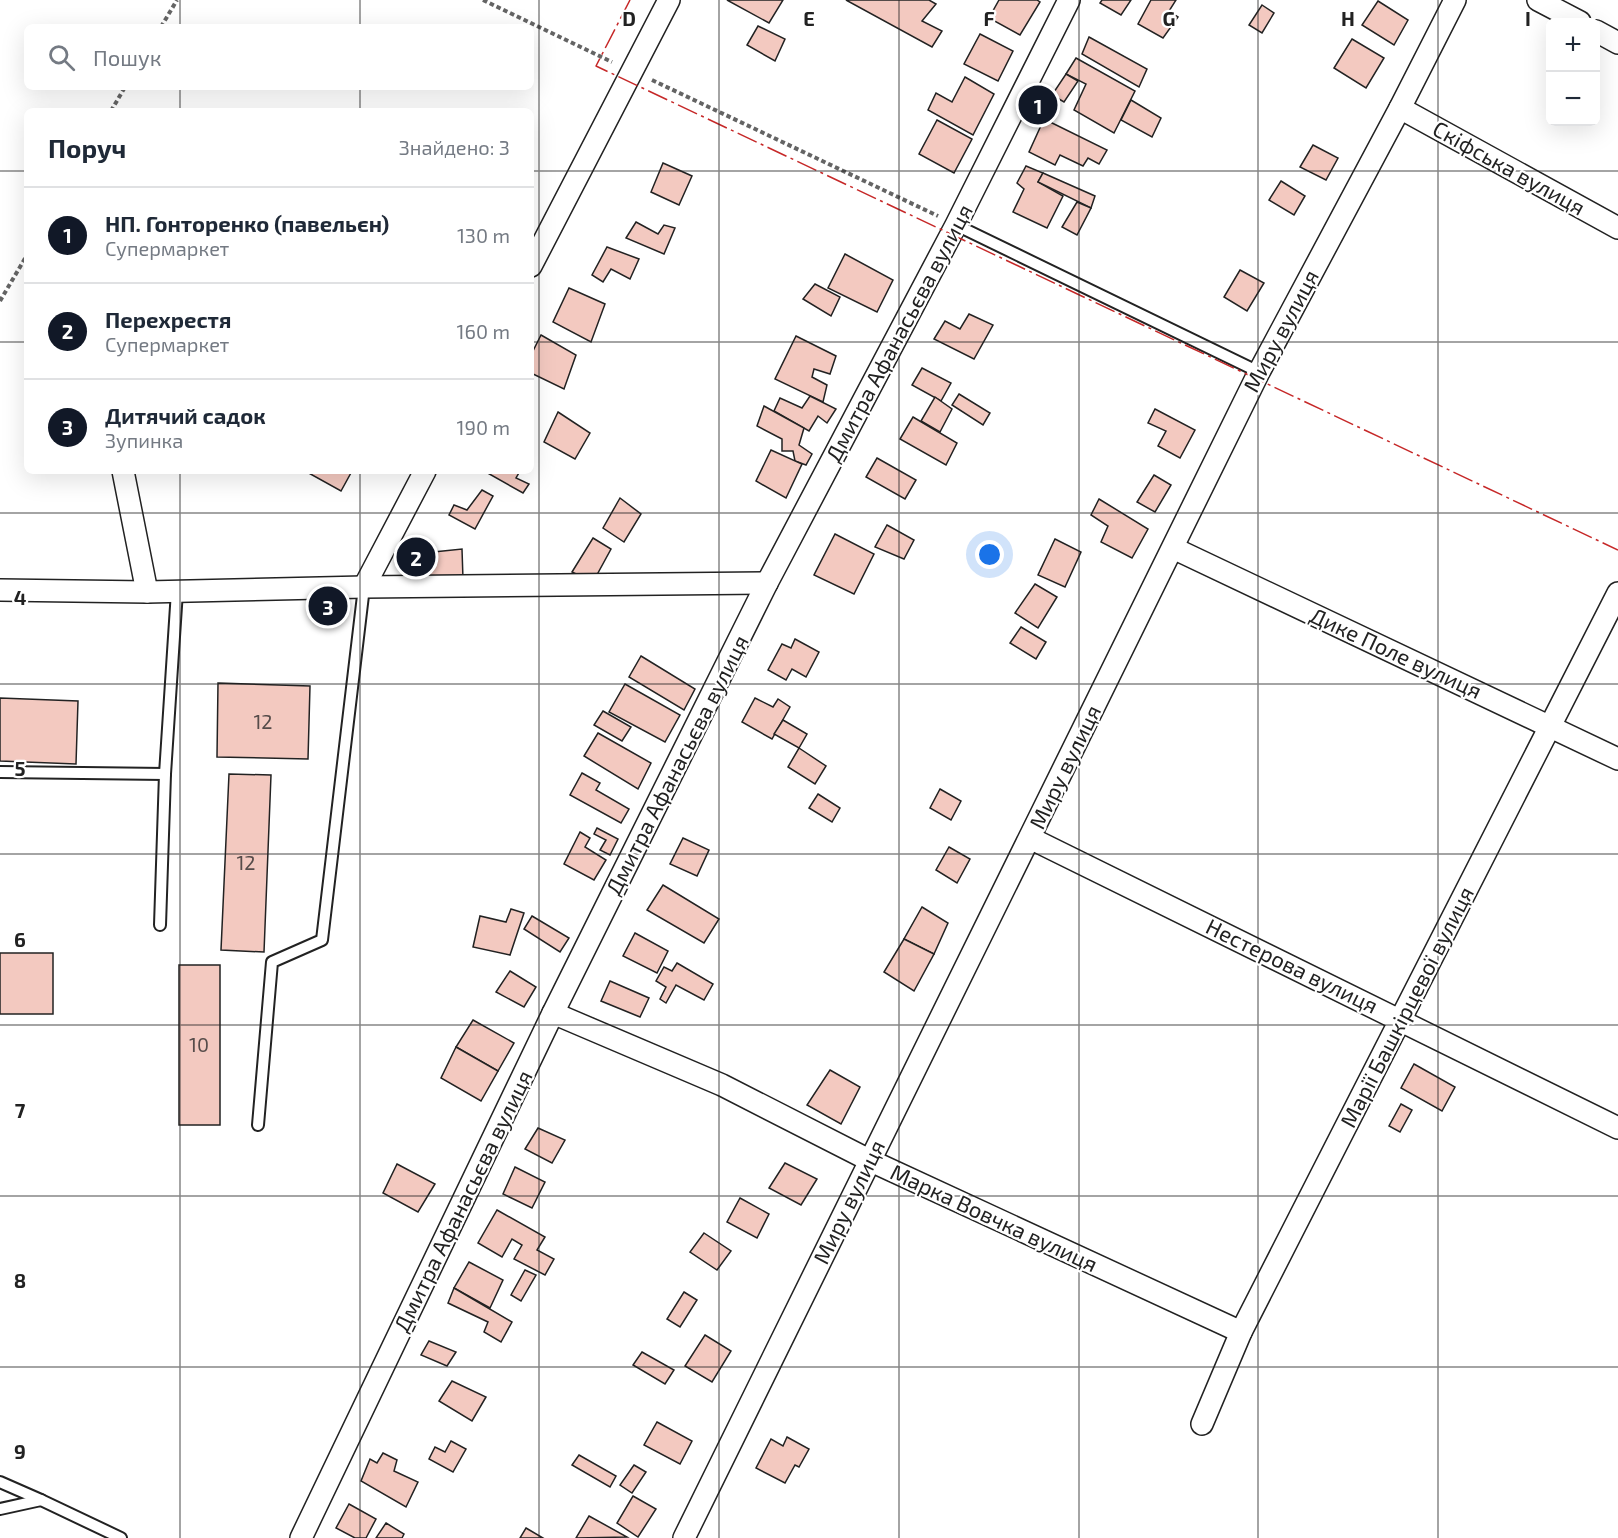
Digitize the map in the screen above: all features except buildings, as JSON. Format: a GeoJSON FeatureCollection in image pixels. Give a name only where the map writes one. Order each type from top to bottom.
{"type":"FeatureCollection","features":[{"type":"Feature","properties":{"kind":"street"},"geometry":{"type":"LineString","coordinates":[[534,260],[669,0]]}},
{"type":"Feature","properties":{"kind":"street","name":"Дмитра Афанасьєва вулиця"},"geometry":{"type":"LineString","coordinates":[[301,1538],[553,1013],[767,584],[957,225],[1069,0]]}},
{"type":"Feature","properties":{"kind":"street","name":"Миру вулиця"},"geometry":{"type":"LineString","coordinates":[[684,1538],[868,1160],[1030,838],[1259,372],[1455,0]]}},
{"type":"Feature","properties":{"kind":"street"},"geometry":{"type":"LineString","coordinates":[[1538,0],[1572,18]]}},
{"type":"Feature","properties":{"kind":"street"},"geometry":{"type":"LineString","coordinates":[[1600,33],[1618,43]]}},
{"type":"Feature","properties":{"kind":"street","name":"Скіфська вулиця"},"geometry":{"type":"LineString","coordinates":[[1400,108],[1618,228]]}},
{"type":"Feature","properties":{"kind":"street"},"geometry":{"type":"LineString","coordinates":[[124,474],[147,592]]}},
{"type":"Feature","properties":{"kind":"street"},"geometry":{"type":"LineString","coordinates":[[364,587],[422,474]]}},
{"type":"Feature","properties":{"kind":"street","name":"Дике Поле вулиця"},"geometry":{"type":"LineString","coordinates":[[1173,548],[1618,759]]}},
{"type":"Feature","properties":{"kind":"street"},"geometry":{"type":"LineString","coordinates":[[0,590],[147,592],[364,587],[767,584]]}},
{"type":"Feature","properties":{"kind":"street","name":"Марії Башкірцевої вулиця"},"geometry":{"type":"LineString","coordinates":[[1202,1424],[1241,1332],[1618,593]]}},
{"type":"Feature","properties":{"kind":"street","name":"Нестерова вулиця"},"geometry":{"type":"LineString","coordinates":[[1030,838],[1618,1128]]}},
{"type":"Feature","properties":{"kind":"street","name":"Марка Вовчка вулиця"},"geometry":{"type":"LineString","coordinates":[[553,1013],[722,1085],[868,1160],[1241,1332]]}},
{"type":"Feature","properties":{"kind":"lane"},"geometry":{"type":"LineString","coordinates":[[957,225],[1259,372]]}},
{"type":"Feature","properties":{"kind":"lane"},"geometry":{"type":"LineString","coordinates":[[258,1125],[272,962],[322,940],[364,587]]}},
{"type":"Feature","properties":{"kind":"lane"},"geometry":{"type":"LineString","coordinates":[[160,925],[165,774],[177,591]]}},
{"type":"Feature","properties":{"kind":"lane"},"geometry":{"type":"LineString","coordinates":[[0,772],[165,774]]}},
{"type":"Feature","properties":{"kind":"lane"},"geometry":{"type":"LineString","coordinates":[[0,1482],[121,1538]]}},
{"type":"Feature","properties":{"kind":"lane"},"geometry":{"type":"LineString","coordinates":[[0,1509],[41,1500]]}},
{"type":"Feature","properties":{"kind":"path"},"geometry":{"type":"LineString","coordinates":[[163,24],[177,0]]}},
{"type":"Feature","properties":{"kind":"path"},"geometry":{"type":"LineString","coordinates":[[483,0],[534,24]]}},
{"type":"Feature","properties":{"kind":"path"},"geometry":{"type":"LineString","coordinates":[[534,24],[957,225]]}},
{"type":"Feature","properties":{"kind":"path"},"geometry":{"type":"LineString","coordinates":[[113,108],[123,90]]}},
{"type":"Feature","properties":{"kind":"path"},"geometry":{"type":"LineString","coordinates":[[0,301],[24,260]]}},
{"type":"Feature","properties":{"kind":"power"},"geometry":{"type":"LineString","coordinates":[[630,0],[596,66],[1618,550]]}},
{"type":"Feature","properties":{"kind":"place","name":"НП. Гонторенко (павельєн)"},"geometry":{"type":"Point","coordinates":[1038,105]}},
{"type":"Feature","properties":{"kind":"place","name":"Перехрестя"},"geometry":{"type":"Point","coordinates":[416,557]}},
{"type":"Feature","properties":{"kind":"place","name":"Дитячий садок"},"geometry":{"type":"Point","coordinates":[328,606]}}]}
